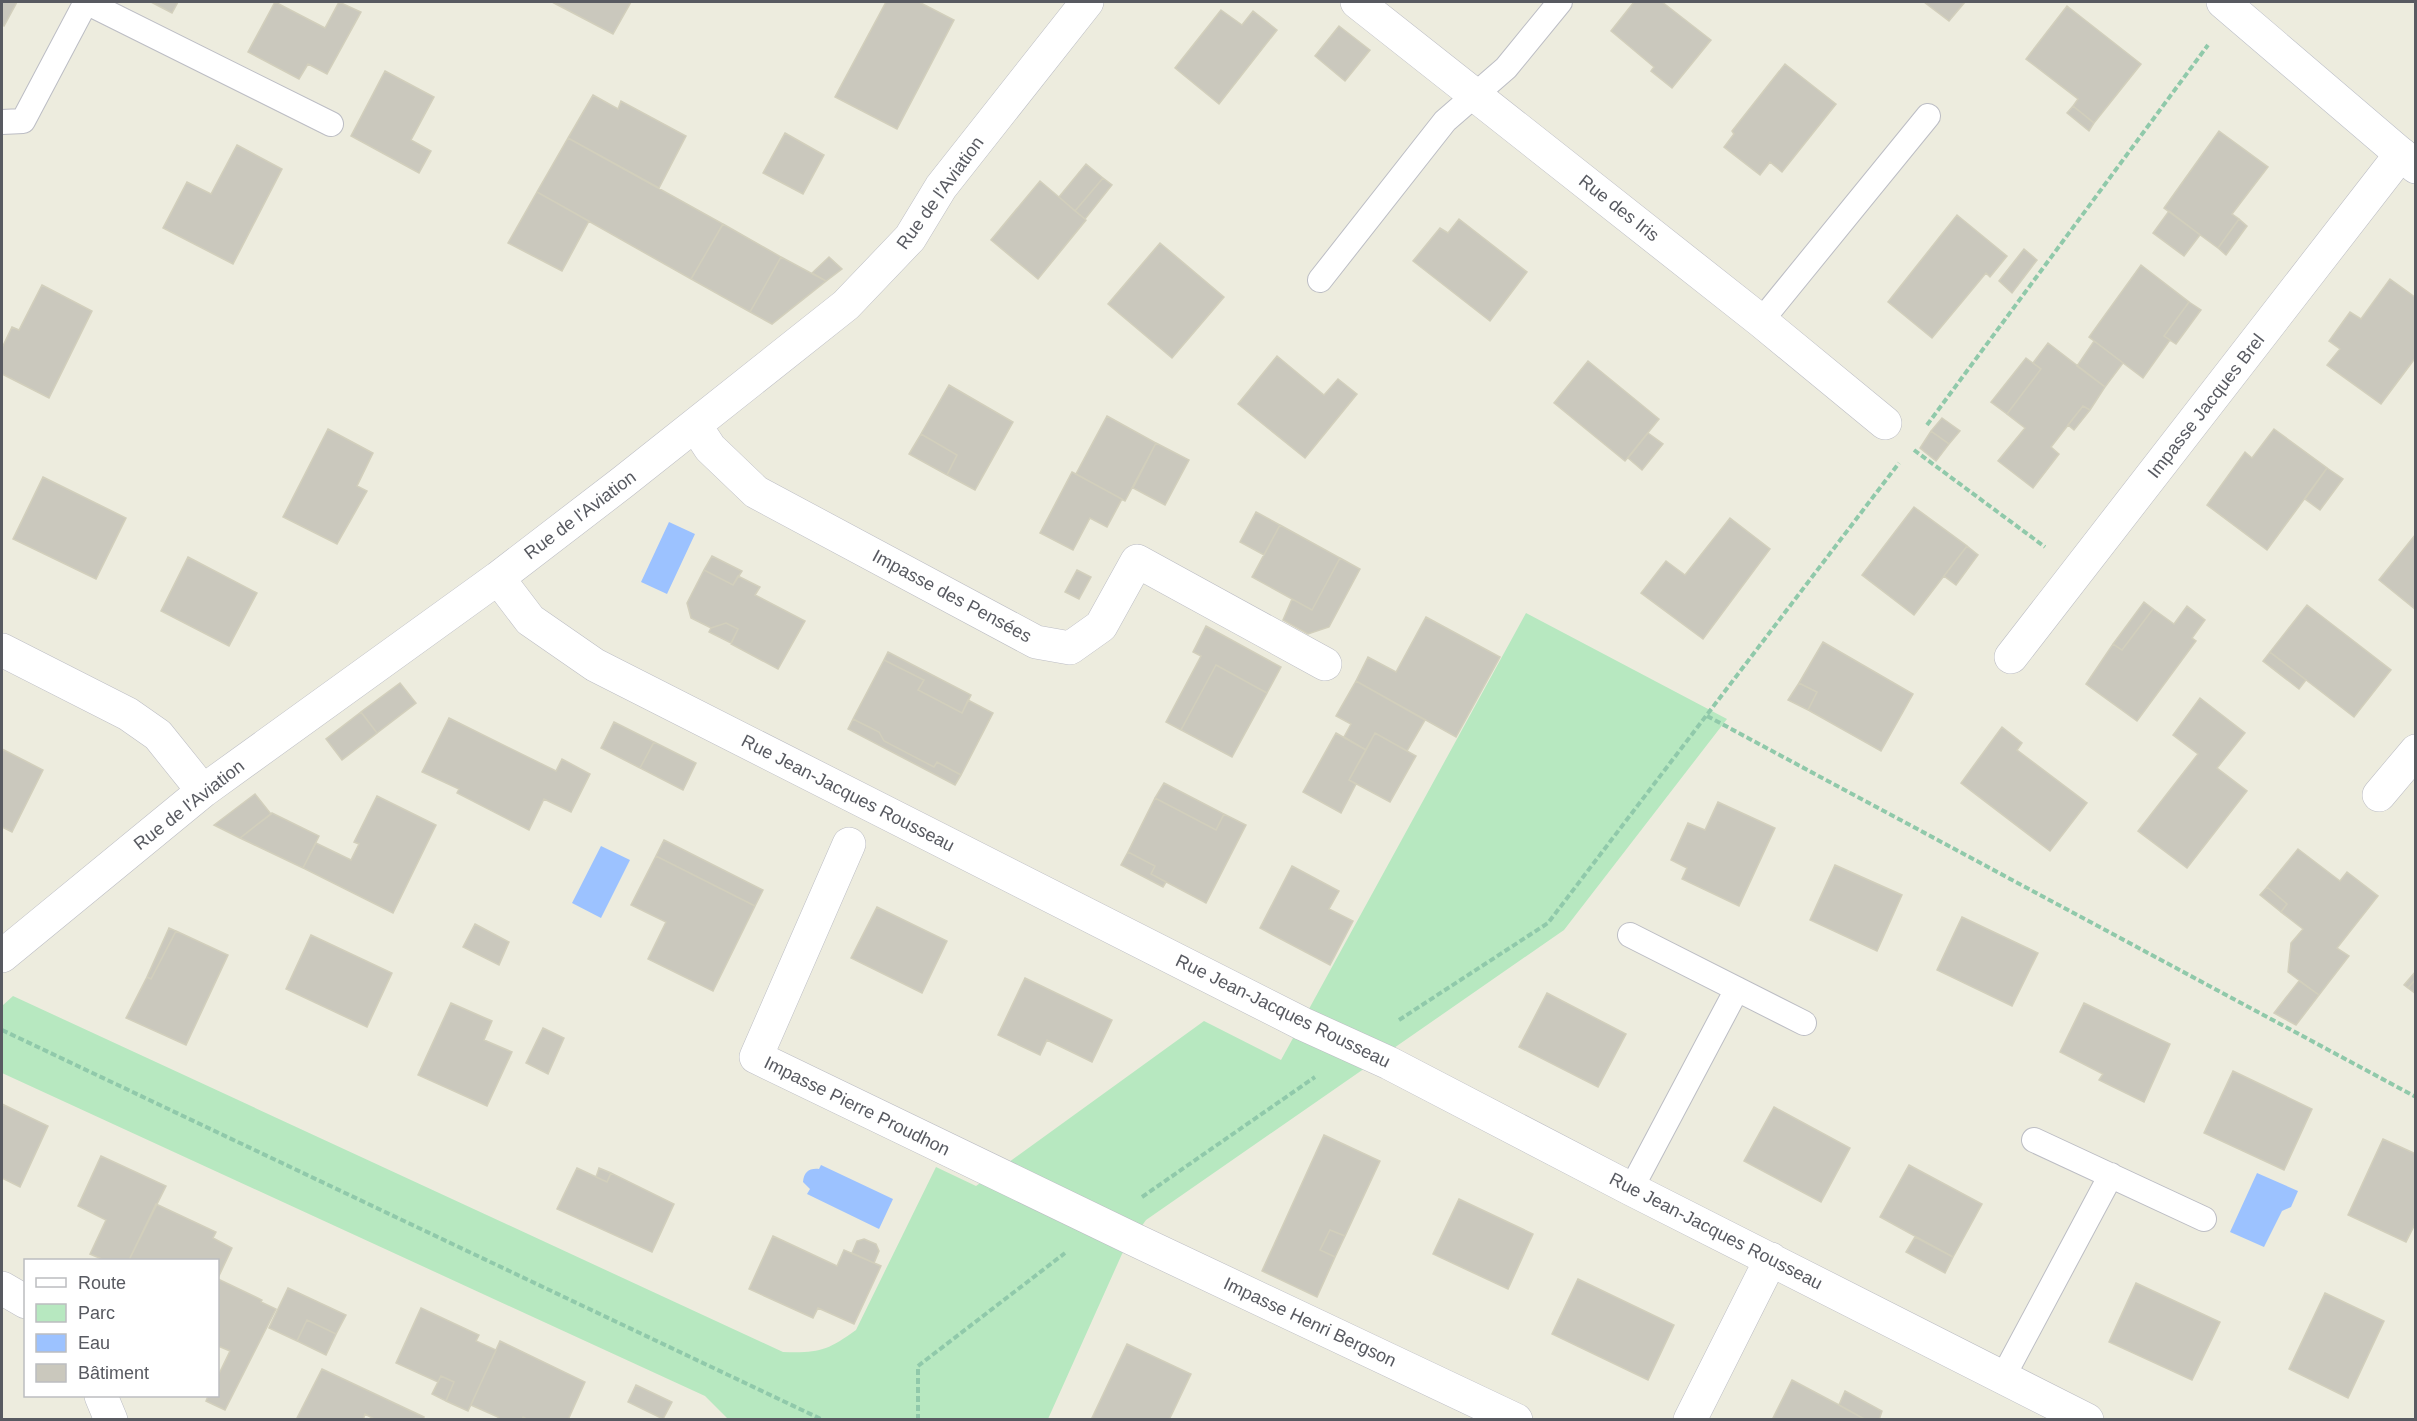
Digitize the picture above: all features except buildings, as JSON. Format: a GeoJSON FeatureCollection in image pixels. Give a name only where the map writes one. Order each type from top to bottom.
{"type":"FeatureCollection","features":[{"type":"Feature","properties":{"kind":"street","name":"Rue de l'Aviation"},"geometry":{"type":"LineString","coordinates":[[2,956],[203,791],[498,578],[846,305],[910,238],[941,187],[1087,2]]}},
{"type":"Feature","properties":{"kind":"street","name":"Rue des Iris"},"geometry":{"type":"LineString","coordinates":[[1357,2],[1761,321],[1885,423]]}},
{"type":"Feature","properties":{"kind":"street"},"geometry":{"type":"LineString","coordinates":[[2228,6],[2408,160]]}},
{"type":"Feature","properties":{"kind":"street","name":"Impasse Jacques Brel"},"geometry":{"type":"LineString","coordinates":[[2011,657],[2408,160]]}},
{"type":"Feature","properties":{"kind":"street","name":"Impasse des Pensées"},"geometry":{"type":"LineString","coordinates":[[695,425],[710,448],[756,492],[1036,642],[1070,648],[1101,626],[1137,561],[1325,664]]}},
{"type":"Feature","properties":{"kind":"street","name":"Rue Jean-Jacques Rousseau"},"geometry":{"type":"LineString","coordinates":[[498,578],[530,620],[595,665],[1298,1021],[1389,1063],[1631,1189],[2087,1419]]}},
{"type":"Feature","properties":{"kind":"street"},"geometry":{"type":"LineString","coordinates":[[2,650],[128,714],[158,735],[203,791]]}},
{"type":"Feature","properties":{"kind":"street"},"geometry":{"type":"LineString","coordinates":[[2379,795],[2415,751]]}},
{"type":"Feature","properties":{"kind":"street","name":"Impasse Pierre Proudhon"},"geometry":{"type":"LineString","coordinates":[[849,844],[756,1057],[1103,1224]]}},
{"type":"Feature","properties":{"kind":"street","name":"Impasse Henri Bergson"},"geometry":{"type":"LineString","coordinates":[[1103,1224],[1516,1419]]}},
{"type":"Feature","properties":{"kind":"street"},"geometry":{"type":"LineString","coordinates":[[1690,1419],[1771,1259]]}},
{"type":"Feature","properties":{"kind":"street"},"geometry":{"type":"LineString","coordinates":[[2,1288],[24,1301]]}},
{"type":"Feature","properties":{"kind":"street"},"geometry":{"type":"LineString","coordinates":[[102,1397],[111,1419]]}},
{"type":"Feature","properties":{"kind":"lane"},"geometry":{"type":"LineString","coordinates":[[2,122],[23,121],[86,2],[330,124]]}},
{"type":"Feature","properties":{"kind":"lane"},"geometry":{"type":"LineString","coordinates":[[1320,280],[1445,121],[1506,68],[1560,2]]}},
{"type":"Feature","properties":{"kind":"lane"},"geometry":{"type":"LineString","coordinates":[[1761,321],[1928,116]]}},
{"type":"Feature","properties":{"kind":"lane"},"geometry":{"type":"LineString","coordinates":[[1630,935],[1804,1023]]}},
{"type":"Feature","properties":{"kind":"lane"},"geometry":{"type":"LineString","coordinates":[[1631,1189],[1737,989]]}},
{"type":"Feature","properties":{"kind":"lane"},"geometry":{"type":"LineString","coordinates":[[2034,1140],[2204,1219]]}},
{"type":"Feature","properties":{"kind":"lane"},"geometry":{"type":"LineString","coordinates":[[2003,1377],[2111,1175]]}},
{"type":"Feature","properties":{"kind":"path"},"geometry":{"type":"LineString","coordinates":[[1925,429],[2228,6]]}},
{"type":"Feature","properties":{"kind":"path"},"geometry":{"type":"LineString","coordinates":[[1911,448],[2078,571]]}},
{"type":"Feature","properties":{"kind":"path"},"geometry":{"type":"LineString","coordinates":[[918,1419],[918,1366],[1103,1224],[1356,1048],[1548,922],[1904,457]]}},
{"type":"Feature","properties":{"kind":"path"},"geometry":{"type":"LineString","coordinates":[[1707,716],[2415,1097]]}},
{"type":"Feature","properties":{"kind":"path"},"geometry":{"type":"LineString","coordinates":[[2,1030],[823,1419]]}},
{"type":"Feature","properties":{"kind":"green space"},"geometry":{"type":"Polygon","coordinates":[[[1526,613],[1727,719],[1564,930],[1146,1220],[1122,1254],[1048,1419],[728,1419],[705,1396],[2,1073],[2,1006],[13,996],[783,1352],[822,1349],[856,1330],[936,1167],[976,1186],[1204,1021],[1281,1060],[1526,613]]]}},
{"type":"Feature","properties":{"kind":"water"},"geometry":{"type":"Polygon","coordinates":[[[669,522],[695,534],[667,594],[641,582],[669,522]]]}},
{"type":"Feature","properties":{"kind":"water"},"geometry":{"type":"Polygon","coordinates":[[[601,846],[630,860],[601,918],[572,903],[601,846]]]}},
{"type":"Feature","properties":{"kind":"water"},"geometry":{"type":"Polygon","coordinates":[[[821,1165],[893,1199],[879,1229],[807,1194],[810,1189],[803,1182],[805,1176],[808,1171],[819,1169],[821,1165]]]}},
{"type":"Feature","properties":{"kind":"water"},"geometry":{"type":"Polygon","coordinates":[[[2257,1173],[2298,1191],[2291,1207],[2282,1211],[2264,1247],[2230,1232],[2257,1173]]]}}]}
